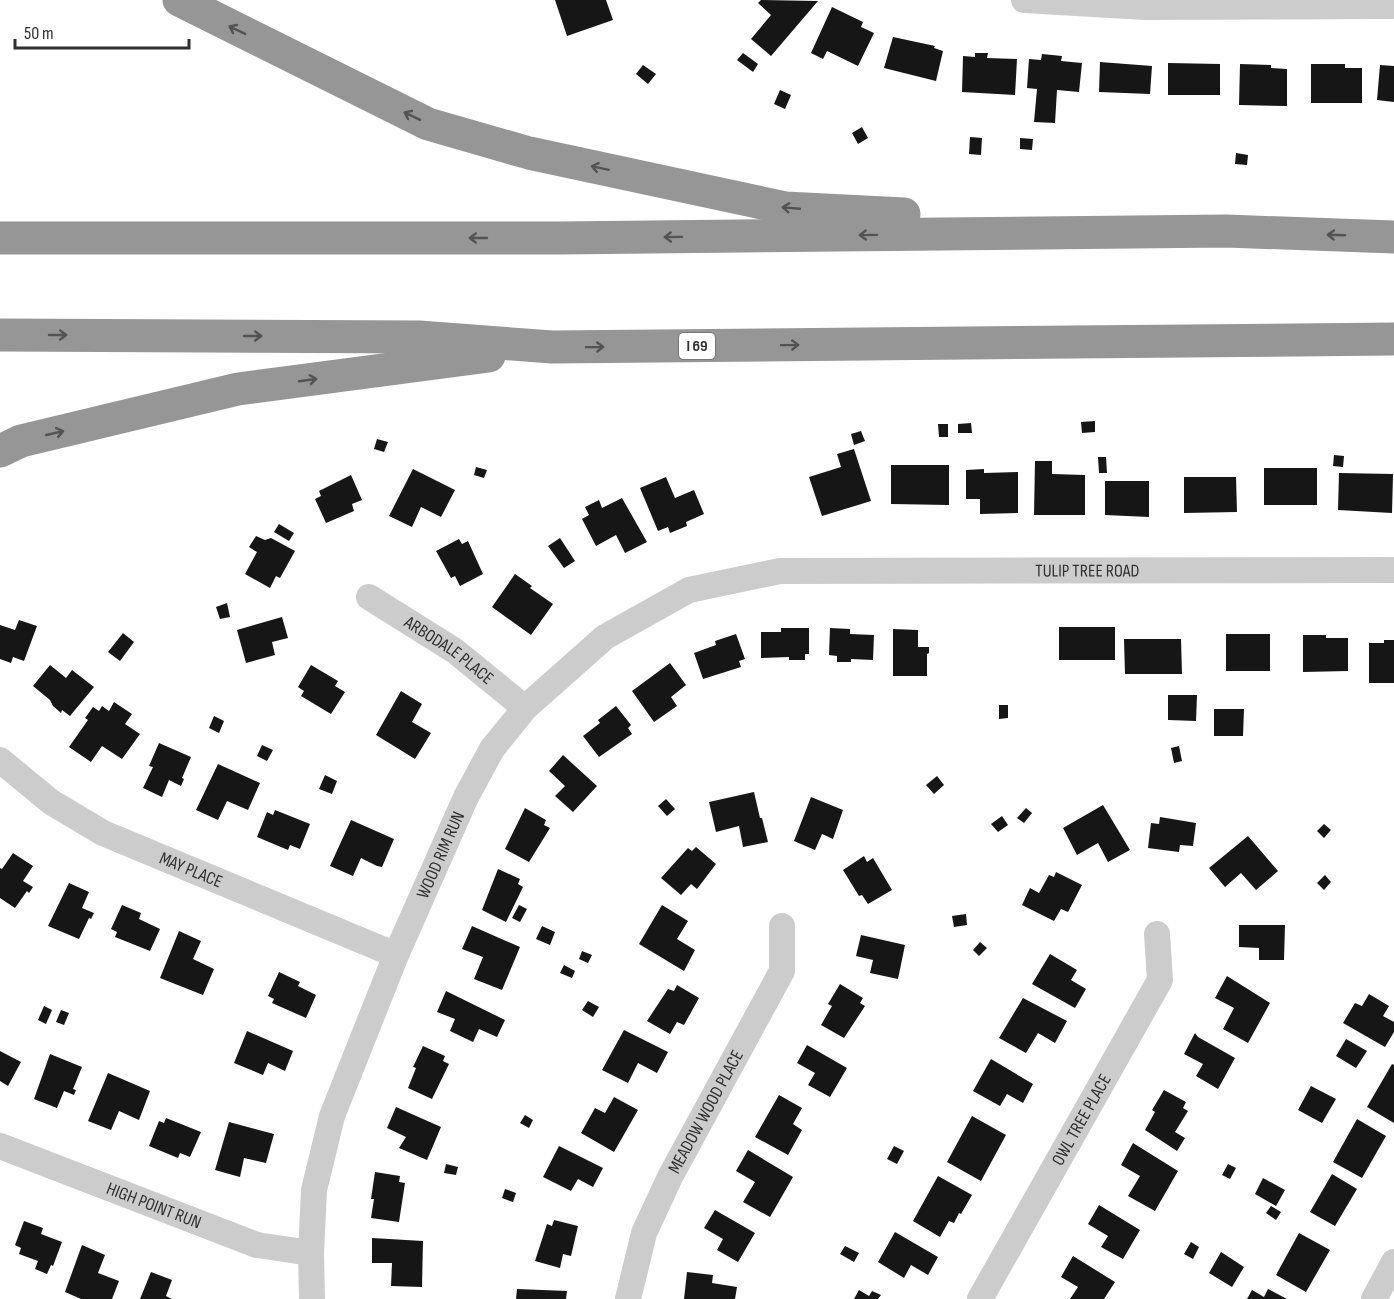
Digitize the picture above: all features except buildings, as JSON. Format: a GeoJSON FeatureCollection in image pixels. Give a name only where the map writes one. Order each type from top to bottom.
{"type":"FeatureCollection","features":[{"type":"Feature","properties":{"kind":"highway"},"geometry":{"type":"LineString","coordinates":[[179,0],[428,124],[541,156],[785,208],[1226,231],[1394,237]]}},
{"type":"Feature","properties":{"kind":"highway"},"geometry":{"type":"LineString","coordinates":[[0,238],[571,238],[1226,231]]}},
{"type":"Feature","properties":{"kind":"highway","name":"I 69"},"geometry":{"type":"LineString","coordinates":[[0,335],[419,337],[552,347],[1394,339]]}},
{"type":"Feature","properties":{"kind":"highway"},"geometry":{"type":"LineString","coordinates":[[0,451],[21,441],[238,389],[552,347]]}},
{"type":"Feature","properties":{"kind":"street"},"geometry":{"type":"LineString","coordinates":[[1024,0],[1144,7],[1389,4]]}},
{"type":"Feature","properties":{"kind":"street","name":"TULIP TREE ROAD"},"geometry":{"type":"LineString","coordinates":[[780,571],[1394,570]]}},
{"type":"Feature","properties":{"kind":"street","name":"WOOD RIM RUN"},"geometry":{"type":"LineString","coordinates":[[312,1299],[311,1252],[314,1190],[332,1116],[396,955],[466,797],[492,749],[525,708],[605,637],[689,590],[780,571]]}},
{"type":"Feature","properties":{"kind":"street","name":"ARBODALE PLACE"},"geometry":{"type":"LineString","coordinates":[[369,597],[455,651],[525,708]]}},
{"type":"Feature","properties":{"kind":"street","name":"MAY PLACE"},"geometry":{"type":"LineString","coordinates":[[0,760],[51,802],[103,833],[396,955]]}},
{"type":"Feature","properties":{"kind":"street","name":"MEADOW WOOD PLACE"},"geometry":{"type":"LineString","coordinates":[[628,1299],[644,1233],[670,1177],[782,971],[782,926]]}},
{"type":"Feature","properties":{"kind":"street","name":"OWL TREE PLACE"},"geometry":{"type":"LineString","coordinates":[[980,1299],[1160,980],[1157,934]]}},
{"type":"Feature","properties":{"kind":"street","name":"HIGH POINT RUN"},"geometry":{"type":"LineString","coordinates":[[0,1146],[257,1245],[311,1252]]}},
{"type":"Feature","properties":{"kind":"street"},"geometry":{"type":"LineString","coordinates":[[1374,1299],[1394,1262]]}}]}
